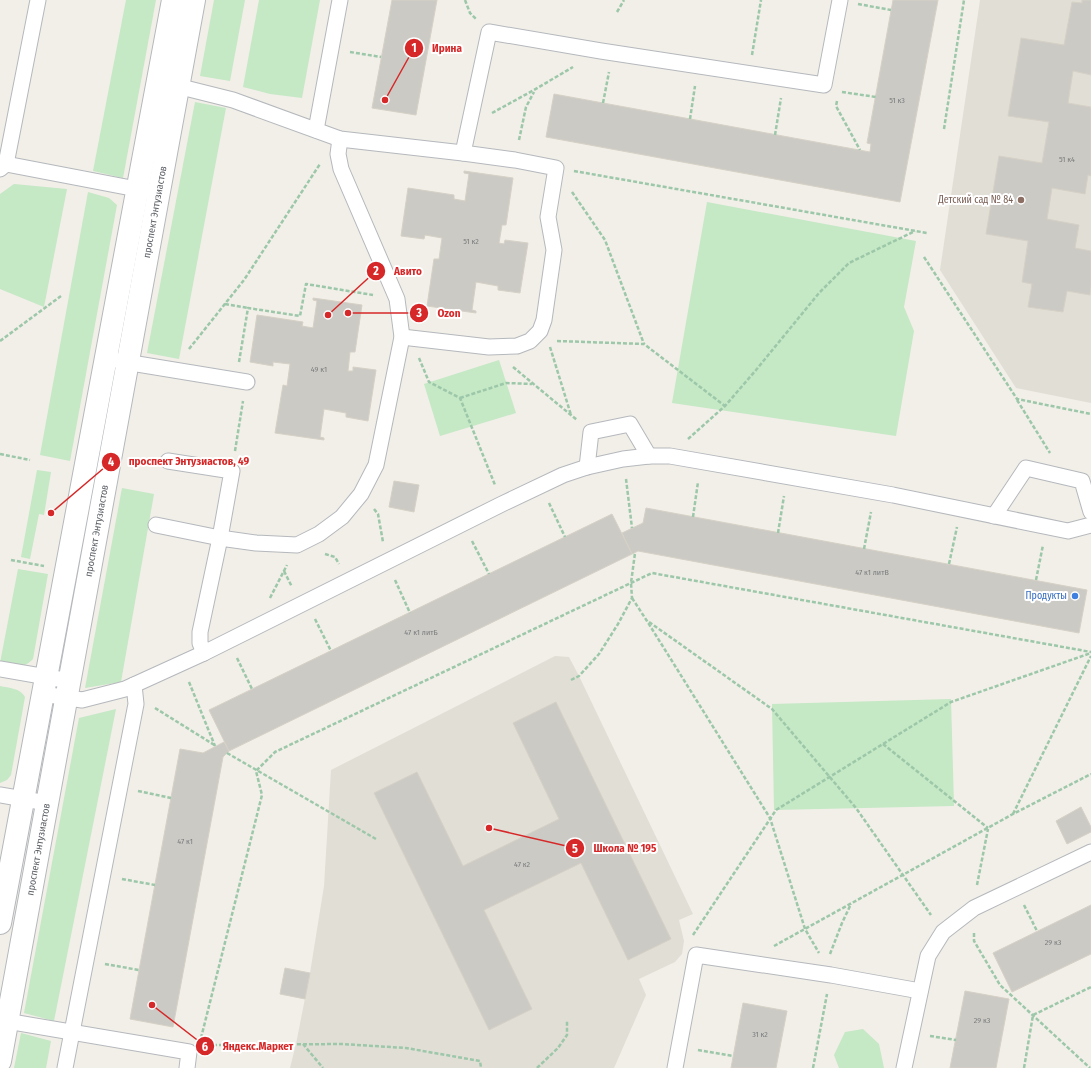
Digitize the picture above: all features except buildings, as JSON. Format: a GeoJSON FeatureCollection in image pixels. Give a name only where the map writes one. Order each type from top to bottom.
{"type":"FeatureCollection","features":[{"type":"Feature","properties":{"kind":"street","name":"проспект Энтузиастов"},"geometry":{"type":"LineString","coordinates":[[0,923],[173,0]]}},
{"type":"Feature","properties":{"kind":"street","name":"проспект Энтузиастов"},"geometry":{"type":"LineString","coordinates":[[0,1062],[4,1021],[47,803],[194,0]]}},
{"type":"Feature","properties":{"kind":"lane"},"geometry":{"type":"LineString","coordinates":[[38,0],[3,166],[159,193]]}},
{"type":"Feature","properties":{"kind":"lane"},"geometry":{"type":"LineString","coordinates":[[316,130],[340,0]]}},
{"type":"Feature","properties":{"kind":"lane"},"geometry":{"type":"LineString","coordinates":[[463,153],[489,32],[607,52],[824,84],[840,0]]}},
{"type":"Feature","properties":{"kind":"lane"},"geometry":{"type":"LineString","coordinates":[[158,81],[233,100],[340,139],[463,153],[515,160],[556,168],[548,216],[554,250],[544,320],[544,336],[517,346],[489,347],[402,337]]}},
{"type":"Feature","properties":{"kind":"lane"},"geometry":{"type":"LineString","coordinates":[[156,525],[220,538],[256,543],[297,545],[320,534],[342,518],[361,494],[376,465],[402,337],[397,299],[341,169],[338,154],[340,139]]}},
{"type":"Feature","properties":{"kind":"lane"},"geometry":{"type":"LineString","coordinates":[[106,359],[247,382]]}},
{"type":"Feature","properties":{"kind":"lane"},"geometry":{"type":"LineString","coordinates":[[587,467],[591,432],[630,424],[649,456]]}},
{"type":"Feature","properties":{"kind":"lane"},"geometry":{"type":"LineString","coordinates":[[0,669],[44,686],[68,690],[82,700],[125,689],[134,690],[181,663],[255,628],[563,475],[587,467],[623,459],[649,456],[670,456],[875,492],[1068,531],[1091,525]]}},
{"type":"Feature","properties":{"kind":"lane"},"geometry":{"type":"LineString","coordinates":[[168,461],[232,471],[220,538],[200,632],[200,643],[204,653]]}},
{"type":"Feature","properties":{"kind":"lane"},"geometry":{"type":"LineString","coordinates":[[994,516],[1026,468],[1082,481],[1091,512]]}},
{"type":"Feature","properties":{"kind":"lane"},"geometry":{"type":"LineString","coordinates":[[65,1068],[136,704],[134,690]]}},
{"type":"Feature","properties":{"kind":"lane"},"geometry":{"type":"LineString","coordinates":[[0,794],[47,803]]}},
{"type":"Feature","properties":{"kind":"lane"},"geometry":{"type":"LineString","coordinates":[[904,1068],[928,956],[943,932],[974,908],[1091,852]]}},
{"type":"Feature","properties":{"kind":"lane"},"geometry":{"type":"LineString","coordinates":[[675,1068],[696,955],[753,964],[828,971],[920,991]]}},
{"type":"Feature","properties":{"kind":"lane"},"geometry":{"type":"LineString","coordinates":[[4,1021],[71,1032],[194,1048],[187,1068]]}},
{"type":"Feature","properties":{"kind":"path"},"geometry":{"type":"LineString","coordinates":[[617,12],[624,0]]}},
{"type":"Feature","properties":{"kind":"path"},"geometry":{"type":"LineString","coordinates":[[749,73],[761,0]]}},
{"type":"Feature","properties":{"kind":"path"},"geometry":{"type":"LineString","coordinates":[[944,129],[964,0]]}},
{"type":"Feature","properties":{"kind":"path"},"geometry":{"type":"LineString","coordinates":[[856,4],[892,10]]}},
{"type":"Feature","properties":{"kind":"path"},"geometry":{"type":"LineString","coordinates":[[331,49],[381,57]]}},
{"type":"Feature","properties":{"kind":"path"},"geometry":{"type":"LineString","coordinates":[[469,125],[607,52]]}},
{"type":"Feature","properties":{"kind":"path"},"geometry":{"type":"LineString","coordinates":[[603,103],[607,52]]}},
{"type":"Feature","properties":{"kind":"path"},"geometry":{"type":"LineString","coordinates":[[690,119],[698,65]]}},
{"type":"Feature","properties":{"kind":"path"},"geometry":{"type":"LineString","coordinates":[[775,135],[784,79]]}},
{"type":"Feature","properties":{"kind":"path"},"geometry":{"type":"LineString","coordinates":[[515,160],[526,107],[534,90]]}},
{"type":"Feature","properties":{"kind":"path"},"geometry":{"type":"LineString","coordinates":[[839,91],[876,97]]}},
{"type":"Feature","properties":{"kind":"path"},"geometry":{"type":"LineString","coordinates":[[189,349],[244,280],[318,164],[338,154]]}},
{"type":"Feature","properties":{"kind":"path"},"geometry":{"type":"LineString","coordinates":[[556,168],[927,234]]}},
{"type":"Feature","properties":{"kind":"path"},"geometry":{"type":"LineString","coordinates":[[556,168],[605,240],[644,344],[725,406]]}},
{"type":"Feature","properties":{"kind":"path"},"geometry":{"type":"LineString","coordinates":[[670,456],[725,406],[819,293],[849,263],[915,231]]}},
{"type":"Feature","properties":{"kind":"path"},"geometry":{"type":"LineString","coordinates":[[924,257],[1064,476]]}},
{"type":"Feature","properties":{"kind":"path"},"geometry":{"type":"LineString","coordinates":[[224,304],[300,316],[306,284],[397,299]]}},
{"type":"Feature","properties":{"kind":"path"},"geometry":{"type":"LineString","coordinates":[[0,341],[61,296]]}},
{"type":"Feature","properties":{"kind":"path"},"geometry":{"type":"LineString","coordinates":[[232,471],[250,366],[238,364],[248,308]]}},
{"type":"Feature","properties":{"kind":"path"},"geometry":{"type":"LineString","coordinates":[[572,416],[544,336],[644,344]]}},
{"type":"Feature","properties":{"kind":"path"},"geometry":{"type":"LineString","coordinates":[[489,347],[591,432]]}},
{"type":"Feature","properties":{"kind":"path"},"geometry":{"type":"LineString","coordinates":[[429,382],[460,398],[502,504]]}},
{"type":"Feature","properties":{"kind":"path"},"geometry":{"type":"LineString","coordinates":[[460,398],[506,383],[532,384]]}},
{"type":"Feature","properties":{"kind":"path"},"geometry":{"type":"LineString","coordinates":[[1016,399],[1091,414]]}},
{"type":"Feature","properties":{"kind":"path"},"geometry":{"type":"LineString","coordinates":[[0,454],[30,460]]}},
{"type":"Feature","properties":{"kind":"path"},"geometry":{"type":"LineString","coordinates":[[623,459],[632,528]]}},
{"type":"Feature","properties":{"kind":"path"},"geometry":{"type":"LineString","coordinates":[[693,517],[702,462]]}},
{"type":"Feature","properties":{"kind":"path"},"geometry":{"type":"LineString","coordinates":[[778,533],[788,477]]}},
{"type":"Feature","properties":{"kind":"path"},"geometry":{"type":"LineString","coordinates":[[541,486],[565,537]]}},
{"type":"Feature","properties":{"kind":"path"},"geometry":{"type":"LineString","coordinates":[[864,548],[875,492]]}},
{"type":"Feature","properties":{"kind":"path"},"geometry":{"type":"LineString","coordinates":[[949,564],[960,509]]}},
{"type":"Feature","properties":{"kind":"path"},"geometry":{"type":"LineString","coordinates":[[464,524],[488,574]]}},
{"type":"Feature","properties":{"kind":"path"},"geometry":{"type":"LineString","coordinates":[[1036,580],[1047,527]]}},
{"type":"Feature","properties":{"kind":"path"},"geometry":{"type":"LineString","coordinates":[[255,628],[297,545],[335,557],[348,582]]}},
{"type":"Feature","properties":{"kind":"path"},"geometry":{"type":"LineString","coordinates":[[635,553],[630,583],[632,598],[770,818],[805,928],[828,971]]}},
{"type":"Feature","properties":{"kind":"path"},"geometry":{"type":"LineString","coordinates":[[11,560],[43,567]]}},
{"type":"Feature","properties":{"kind":"path"},"geometry":{"type":"LineString","coordinates":[[256,771],[275,752],[652,573],[1091,654]]}},
{"type":"Feature","properties":{"kind":"path"},"geometry":{"type":"LineString","coordinates":[[571,680],[579,676],[599,654],[632,598]]}},
{"type":"Feature","properties":{"kind":"path"},"geometry":{"type":"LineString","coordinates":[[307,602],[330,651]]}},
{"type":"Feature","properties":{"kind":"path"},"geometry":{"type":"LineString","coordinates":[[647,621],[772,709],[856,808],[943,932]]}},
{"type":"Feature","properties":{"kind":"path"},"geometry":{"type":"LineString","coordinates":[[228,641],[252,690]]}},
{"type":"Feature","properties":{"kind":"path"},"geometry":{"type":"LineString","coordinates":[[693,935],[776,810],[951,702],[1091,654]]}},
{"type":"Feature","properties":{"kind":"path"},"geometry":{"type":"LineString","coordinates":[[1013,814],[1091,654]]}},
{"type":"Feature","properties":{"kind":"path"},"geometry":{"type":"LineString","coordinates":[[134,690],[216,746],[181,663]]}},
{"type":"Feature","properties":{"kind":"path"},"geometry":{"type":"LineString","coordinates":[[883,744],[988,828]]}},
{"type":"Feature","properties":{"kind":"path"},"geometry":{"type":"LineString","coordinates":[[227,753],[376,839]]}},
{"type":"Feature","properties":{"kind":"path"},"geometry":{"type":"LineString","coordinates":[[256,771],[262,795],[194,1048],[303,1044],[342,1044],[406,1048],[480,1062],[481,1068]]}},
{"type":"Feature","properties":{"kind":"path"},"geometry":{"type":"LineString","coordinates":[[753,964],[761,953],[805,928],[1013,814],[1091,774]]}},
{"type":"Feature","properties":{"kind":"path"},"geometry":{"type":"LineString","coordinates":[[988,828],[975,895],[974,941],[1000,985],[1090,1068]]}},
{"type":"Feature","properties":{"kind":"path"},"geometry":{"type":"LineString","coordinates":[[1016,888],[1037,931]]}},
{"type":"Feature","properties":{"kind":"path"},"geometry":{"type":"LineString","coordinates":[[813,1068],[828,971],[837,935],[852,902]]}},
{"type":"Feature","properties":{"kind":"path"},"geometry":{"type":"LineString","coordinates":[[1033,1015],[1091,987]]}},
{"type":"Feature","properties":{"kind":"path"},"geometry":{"type":"LineString","coordinates":[[1024,1068],[1033,1015]]}},
{"type":"Feature","properties":{"kind":"path"},"geometry":{"type":"LineString","coordinates":[[537,1068],[558,1048],[567,1036],[567,1021]]}},
{"type":"Feature","properties":{"kind":"path"},"geometry":{"type":"LineString","coordinates":[[912,1032],[956,1040]]}},
{"type":"Feature","properties":{"kind":"path"},"geometry":{"type":"LineString","coordinates":[[303,1044],[322,1068]]}},
{"type":"Feature","properties":{"kind":"path"},"geometry":{"type":"LineString","coordinates":[[679,1046],[733,1056]]}},
{"type":"Feature","properties":{"kind":"shaded area","name":"Детский сад № 84"},"geometry":{"type":"Polygon","coordinates":[[[980,0],[1091,0],[1091,403],[1016,388],[940,270],[980,0]]]}},
{"type":"Feature","properties":{"kind":"shaded area"},"geometry":{"type":"Polygon","coordinates":[[[555,656],[569,657],[693,914],[679,920],[684,941],[682,954],[675,962],[639,979],[646,995],[614,1068],[290,1068],[310,973],[324,886],[331,770],[555,656]]]}},
{"type":"Feature","properties":{"kind":"green space"},"geometry":{"type":"Polygon","coordinates":[[[126,0],[156,0],[123,178],[93,171],[126,0]]]}},
{"type":"Feature","properties":{"kind":"green space"},"geometry":{"type":"Polygon","coordinates":[[[214,0],[245,0],[230,81],[200,76],[214,0]]]}},
{"type":"Feature","properties":{"kind":"green space"},"geometry":{"type":"Polygon","coordinates":[[[259,0],[320,0],[302,98],[270,94],[243,87],[259,0]]]}},
{"type":"Feature","properties":{"kind":"green space"},"geometry":{"type":"Polygon","coordinates":[[[195,102],[226,108],[179,359],[147,353],[195,102]]]}},
{"type":"Feature","properties":{"kind":"green space"},"geometry":{"type":"Polygon","coordinates":[[[14,184],[67,189],[44,307],[0,289],[0,194],[14,184]]]}},
{"type":"Feature","properties":{"kind":"green space"},"geometry":{"type":"Polygon","coordinates":[[[88,192],[109,198],[117,205],[70,461],[40,455],[88,192]]]}},
{"type":"Feature","properties":{"kind":"green space"},"geometry":{"type":"Polygon","coordinates":[[[707,202],[916,241],[904,307],[914,331],[896,436],[672,403],[707,202]]]}},
{"type":"Feature","properties":{"kind":"green space"},"geometry":{"type":"Polygon","coordinates":[[[499,360],[516,413],[440,436],[424,384],[499,360]]]}},
{"type":"Feature","properties":{"kind":"green space"},"geometry":{"type":"Polygon","coordinates":[[[37,470],[51,472],[44,515],[39,514],[30,559],[21,557],[37,470]]]}},
{"type":"Feature","properties":{"kind":"green space"},"geometry":{"type":"Polygon","coordinates":[[[122,488],[154,494],[121,682],[85,688],[122,488]]]}},
{"type":"Feature","properties":{"kind":"green space"},"geometry":{"type":"Polygon","coordinates":[[[18,569],[48,574],[33,659],[26,665],[22,666],[0,663],[18,569]]]}},
{"type":"Feature","properties":{"kind":"green space"},"geometry":{"type":"Polygon","coordinates":[[[0,686],[17,690],[25,697],[11,775],[7,780],[0,783],[0,686]]]}},
{"type":"Feature","properties":{"kind":"green space"},"geometry":{"type":"Polygon","coordinates":[[[951,699],[954,806],[774,810],[772,704],[951,699]]]}},
{"type":"Feature","properties":{"kind":"green space"},"geometry":{"type":"Polygon","coordinates":[[[116,709],[54,1021],[24,1013],[79,718],[116,709]]]}},
{"type":"Feature","properties":{"kind":"green space"},"geometry":{"type":"Polygon","coordinates":[[[863,1029],[879,1044],[884,1068],[839,1068],[834,1055],[845,1032],[863,1029]]]}},
{"type":"Feature","properties":{"kind":"green space"},"geometry":{"type":"Polygon","coordinates":[[[21,1033],[51,1041],[46,1068],[14,1068],[21,1033]]]}},
{"type":"Feature","properties":{"kind":"place","name":"Ирина"},"geometry":{"type":"Point","coordinates":[385,100]}},
{"type":"Feature","properties":{"kind":"place","name":"Детский сад № 84"},"geometry":{"type":"Point","coordinates":[1021,200]}},
{"type":"Feature","properties":{"kind":"place","name":"Ozon"},"geometry":{"type":"Point","coordinates":[348,313]}},
{"type":"Feature","properties":{"kind":"place","name":"Авито"},"geometry":{"type":"Point","coordinates":[328,315]}},
{"type":"Feature","properties":{"kind":"place","name":"проспект Энтузиастов, 49"},"geometry":{"type":"Point","coordinates":[51,513]}},
{"type":"Feature","properties":{"kind":"place","name":"Продукты"},"geometry":{"type":"Point","coordinates":[1075,596]}},
{"type":"Feature","properties":{"kind":"place","name":"Школа № 195"},"geometry":{"type":"Point","coordinates":[489,828]}},
{"type":"Feature","properties":{"kind":"place","name":"Яндекс.Маркет"},"geometry":{"type":"Point","coordinates":[152,1005]}}]}
